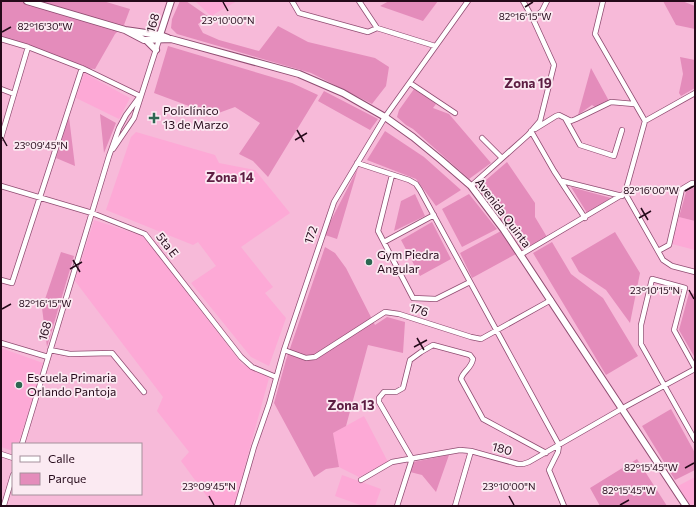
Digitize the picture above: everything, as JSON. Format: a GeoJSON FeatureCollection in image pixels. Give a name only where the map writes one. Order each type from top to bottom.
{"type":"FeatureCollection","features":[{"type":"Feature","properties":{"kind":"main road"},"geometry":{"type":"LineString","coordinates":[[27,1],[125,30],[159,38]]}},
{"type":"Feature","properties":{"kind":"main road","name":"168"},"geometry":{"type":"LineString","coordinates":[[159,38],[171,1]]}},
{"type":"Feature","properties":{"kind":"main road"},"geometry":{"type":"LineString","coordinates":[[125,30],[136,37],[147,40],[159,38]]}},
{"type":"Feature","properties":{"kind":"main road","name":"Avenida Quinta"},"geometry":{"type":"LineString","coordinates":[[159,38],[171,39],[299,74],[343,93],[385,118],[436,155],[471,186],[504,230],[623,408],[686,506]]}},
{"type":"Feature","properties":{"kind":"main road"},"geometry":{"type":"LineString","coordinates":[[147,40],[156,50]]}},
{"type":"Feature","properties":{"kind":"street"},"geometry":{"type":"LineString","coordinates":[[292,1],[299,13],[368,32],[377,28]]}},
{"type":"Feature","properties":{"kind":"street"},"geometry":{"type":"LineString","coordinates":[[359,1],[377,28],[435,46]]}},
{"type":"Feature","properties":{"kind":"street"},"geometry":{"type":"LineString","coordinates":[[471,186],[540,121],[554,65],[523,1]]}},
{"type":"Feature","properties":{"kind":"street"},"geometry":{"type":"LineString","coordinates":[[533,19],[542,11],[548,1]]}},
{"type":"Feature","properties":{"kind":"street"},"geometry":{"type":"LineString","coordinates":[[603,1],[595,34],[645,121]]}},
{"type":"Feature","properties":{"kind":"street","name":"172"},"geometry":{"type":"LineString","coordinates":[[239,506],[254,447],[269,404],[284,350],[334,202],[385,118],[467,2]]}},
{"type":"Feature","properties":{"kind":"street","name":"168"},"geometry":{"type":"LineString","coordinates":[[109,156],[134,118],[159,38]]}},
{"type":"Feature","properties":{"kind":"street"},"geometry":{"type":"LineString","coordinates":[[1,39],[28,47],[82,68],[140,96]]}},
{"type":"Feature","properties":{"kind":"street"},"geometry":{"type":"LineString","coordinates":[[1,138],[28,47]]}},
{"type":"Feature","properties":{"kind":"street"},"geometry":{"type":"LineString","coordinates":[[1,280],[12,283],[82,68]]}},
{"type":"Feature","properties":{"kind":"street"},"geometry":{"type":"LineString","coordinates":[[410,82],[455,113]]}},
{"type":"Feature","properties":{"kind":"street"},"geometry":{"type":"LineString","coordinates":[[1,89],[14,94]]}},
{"type":"Feature","properties":{"kind":"street"},"geometry":{"type":"LineString","coordinates":[[520,255],[624,195],[645,121],[695,93]]}},
{"type":"Feature","properties":{"kind":"street","name":"168"},"geometry":{"type":"LineString","coordinates":[[22,443],[109,156],[119,128],[126,115],[140,96]]}},
{"type":"Feature","properties":{"kind":"street"},"geometry":{"type":"LineString","coordinates":[[531,131],[559,115],[571,120],[611,102],[634,104]]}},
{"type":"Feature","properties":{"kind":"street"},"geometry":{"type":"LineString","coordinates":[[565,118],[580,144],[614,156],[622,130]]}},
{"type":"Feature","properties":{"kind":"street"},"geometry":{"type":"LineString","coordinates":[[531,131],[585,218]]}},
{"type":"Feature","properties":{"kind":"street"},"geometry":{"type":"LineString","coordinates":[[482,138],[502,158]]}},
{"type":"Feature","properties":{"kind":"street"},"geometry":{"type":"LineString","coordinates":[[357,163],[409,180],[416,184],[559,445],[558,452],[549,470],[564,506]]}},
{"type":"Feature","properties":{"kind":"street"},"geometry":{"type":"LineString","coordinates":[[392,175],[378,230],[413,298],[436,298],[470,282]]}},
{"type":"Feature","properties":{"kind":"street"},"geometry":{"type":"LineString","coordinates":[[562,181],[624,195],[663,260],[672,266],[695,272]]}},
{"type":"Feature","properties":{"kind":"street"},"geometry":{"type":"LineString","coordinates":[[658,252],[668,244],[682,189],[692,183],[695,184]]}},
{"type":"Feature","properties":{"kind":"street","name":"5ta E"},"geometry":{"type":"LineString","coordinates":[[1,186],[92,213],[145,234],[241,357],[252,367],[276,377]]}},
{"type":"Feature","properties":{"kind":"street"},"geometry":{"type":"LineString","coordinates":[[384,242],[434,215]]}},
{"type":"Feature","properties":{"kind":"street"},"geometry":{"type":"LineString","coordinates":[[695,369],[674,330],[685,288],[652,279],[641,325],[642,344],[695,440]]}},
{"type":"Feature","properties":{"kind":"street","name":"176"},"geometry":{"type":"LineString","coordinates":[[284,350],[306,358],[315,357],[384,312],[399,314],[481,339],[496,329],[551,300]]}},
{"type":"Feature","properties":{"kind":"street"},"geometry":{"type":"LineString","coordinates":[[1,343],[48,357]]}},
{"type":"Feature","properties":{"kind":"street"},"geometry":{"type":"LineString","coordinates":[[397,506],[412,459],[379,402],[384,392],[396,392],[403,388],[410,360],[433,345],[470,355],[473,359],[472,364],[462,375],[461,379],[483,419],[546,453]]}},
{"type":"Feature","properties":{"kind":"street"},"geometry":{"type":"LineString","coordinates":[[50,350],[70,354],[112,353],[144,392]]}},
{"type":"Feature","properties":{"kind":"street","name":"180"},"geometry":{"type":"LineString","coordinates":[[360,480],[392,462],[460,450],[471,451],[518,464],[523,464],[546,453],[623,408],[695,369]]}},
{"type":"Feature","properties":{"kind":"street"},"geometry":{"type":"LineString","coordinates":[[455,506],[471,451]]}},
{"type":"Feature","properties":{"kind":"street"},"geometry":{"type":"LineString","coordinates":[[1,454],[12,458]]}},
{"type":"Feature","properties":{"kind":"street"},"geometry":{"type":"LineString","coordinates":[[3,505],[12,478]]}},
{"type":"Feature","properties":{"kind":"shaded area"},"geometry":{"type":"Polygon","coordinates":[[[195,1],[237,1],[211,16],[195,1]]]}},
{"type":"Feature","properties":{"kind":"shaded area"},"geometry":{"type":"Polygon","coordinates":[[[84,73],[130,98],[119,119],[76,98],[84,73]]]}},
{"type":"Feature","properties":{"kind":"shaded area"},"geometry":{"type":"Polygon","coordinates":[[[136,132],[215,155],[219,163],[255,170],[290,213],[241,247],[273,287],[265,293],[286,318],[269,366],[251,357],[191,283],[216,266],[198,242],[193,245],[106,210],[131,137],[136,132]]]}},
{"type":"Feature","properties":{"kind":"shaded area"},"geometry":{"type":"Polygon","coordinates":[[[679,217],[695,221],[695,250],[672,244],[679,217]]]}},
{"type":"Feature","properties":{"kind":"shaded area"},"geometry":{"type":"Polygon","coordinates":[[[94,220],[143,236],[242,364],[269,378],[234,506],[214,506],[181,461],[189,452],[157,411],[163,397],[75,281],[94,220]]]}},
{"type":"Feature","properties":{"kind":"shaded area","name":"Escuela Primaria Orlando Pantoja"},"geometry":{"type":"Polygon","coordinates":[[[1,348],[43,363],[18,443],[12,443],[12,451],[1,447],[1,348]]]}},
{"type":"Feature","properties":{"kind":"shaded area"},"geometry":{"type":"Polygon","coordinates":[[[364,416],[388,462],[359,477],[339,467],[333,433],[364,416]]]}},
{"type":"Feature","properties":{"kind":"shaded area"},"geometry":{"type":"Polygon","coordinates":[[[342,475],[381,489],[375,506],[363,506],[335,496],[342,475]]]}},
{"type":"Feature","properties":{"kind":"shaded area"},"geometry":{"type":"Polygon","coordinates":[[[695,477],[695,506],[691,506],[678,486],[695,477]]]}},
{"type":"Feature","properties":{"kind":"green space"},"geometry":{"type":"Polygon","coordinates":[[[1,1],[103,1],[130,9],[124,25],[115,34],[95,69],[82,68],[1,39],[1,1]]]}},
{"type":"Feature","properties":{"kind":"green space"},"geometry":{"type":"Polygon","coordinates":[[[180,1],[186,1],[209,17],[198,24],[203,33],[219,40],[259,51],[278,26],[308,42],[375,58],[389,67],[386,86],[372,104],[311,73],[177,34],[171,28],[172,19],[180,1]]]}},
{"type":"Feature","properties":{"kind":"green space"},"geometry":{"type":"Polygon","coordinates":[[[389,1],[438,1],[423,21],[380,6],[389,1]]]}},
{"type":"Feature","properties":{"kind":"green space"},"geometry":{"type":"Polygon","coordinates":[[[663,1],[682,1],[695,6],[695,29],[676,25],[663,1]]]}},
{"type":"Feature","properties":{"kind":"green space"},"geometry":{"type":"Polygon","coordinates":[[[168,46],[292,83],[318,95],[268,177],[253,161],[239,154],[260,123],[235,107],[213,115],[154,93],[168,46]]]}},
{"type":"Feature","properties":{"kind":"green space"},"geometry":{"type":"Polygon","coordinates":[[[680,57],[695,60],[695,88],[681,96],[679,93],[683,74],[680,57]]]}},
{"type":"Feature","properties":{"kind":"green space"},"geometry":{"type":"Polygon","coordinates":[[[591,68],[609,101],[595,107],[592,105],[578,115],[591,68]]]}},
{"type":"Feature","properties":{"kind":"green space"},"geometry":{"type":"Polygon","coordinates":[[[414,89],[436,104],[433,108],[449,114],[491,163],[469,179],[413,129],[397,117],[399,110],[414,89]]]}},
{"type":"Feature","properties":{"kind":"green space"},"geometry":{"type":"Polygon","coordinates":[[[324,91],[378,119],[370,130],[318,101],[324,91]]]}},
{"type":"Feature","properties":{"kind":"green space"},"geometry":{"type":"Polygon","coordinates":[[[100,114],[116,123],[104,153],[100,114]]]}},
{"type":"Feature","properties":{"kind":"green space"},"geometry":{"type":"Polygon","coordinates":[[[69,117],[75,166],[56,158],[69,117]]]}},
{"type":"Feature","properties":{"kind":"green space"},"geometry":{"type":"Polygon","coordinates":[[[385,131],[424,157],[461,190],[436,206],[416,179],[367,160],[385,131]]]}},
{"type":"Feature","properties":{"kind":"green space"},"geometry":{"type":"Polygon","coordinates":[[[507,162],[535,203],[535,217],[547,237],[524,251],[499,212],[479,186],[507,162]]]}},
{"type":"Feature","properties":{"kind":"green space"},"geometry":{"type":"Polygon","coordinates":[[[358,168],[337,239],[325,235],[327,228],[358,168]]]}},
{"type":"Feature","properties":{"kind":"green space"},"geometry":{"type":"Polygon","coordinates":[[[571,187],[611,198],[587,213],[571,187]]]}},
{"type":"Feature","properties":{"kind":"green space"},"geometry":{"type":"Polygon","coordinates":[[[695,188],[695,221],[679,217],[686,192],[695,188]]]}},
{"type":"Feature","properties":{"kind":"green space"},"geometry":{"type":"Polygon","coordinates":[[[415,194],[425,216],[394,231],[401,201],[415,194]]]}},
{"type":"Feature","properties":{"kind":"green space"},"geometry":{"type":"Polygon","coordinates":[[[469,194],[497,229],[462,247],[442,209],[469,194]]]}},
{"type":"Feature","properties":{"kind":"green space"},"geometry":{"type":"Polygon","coordinates":[[[432,222],[451,259],[420,276],[401,240],[432,222]]]}},
{"type":"Feature","properties":{"kind":"green space"},"geometry":{"type":"Polygon","coordinates":[[[501,231],[516,254],[472,278],[460,253],[501,231]]]}},
{"type":"Feature","properties":{"kind":"green space"},"geometry":{"type":"Polygon","coordinates":[[[615,232],[640,273],[630,323],[606,290],[579,272],[571,258],[615,232]]]}},
{"type":"Feature","properties":{"kind":"green space"},"geometry":{"type":"Polygon","coordinates":[[[552,242],[571,274],[603,298],[638,356],[606,375],[533,253],[552,242]]]}},
{"type":"Feature","properties":{"kind":"green space"},"geometry":{"type":"Polygon","coordinates":[[[325,247],[335,253],[346,268],[375,325],[387,317],[405,322],[403,353],[368,345],[346,426],[333,433],[339,467],[326,469],[314,477],[274,403],[286,360],[325,247]]]}},
{"type":"Feature","properties":{"kind":"green space"},"geometry":{"type":"Polygon","coordinates":[[[61,252],[74,256],[47,347],[42,308],[61,252]]]}},
{"type":"Feature","properties":{"kind":"green space"},"geometry":{"type":"Polygon","coordinates":[[[689,293],[695,294],[695,358],[679,330],[689,293]]]}},
{"type":"Feature","properties":{"kind":"green space"},"geometry":{"type":"Polygon","coordinates":[[[671,409],[695,453],[695,470],[675,480],[642,426],[671,409]]]}},
{"type":"Feature","properties":{"kind":"green space"},"geometry":{"type":"Polygon","coordinates":[[[449,455],[436,492],[422,475],[410,472],[413,462],[449,455]]]}},
{"type":"Feature","properties":{"kind":"green space"},"geometry":{"type":"Polygon","coordinates":[[[637,459],[667,506],[600,506],[590,488],[637,459]]]}},
{"type":"Feature","properties":{"kind":"place","name":"Policlínico 13 de Marzo"},"geometry":{"type":"Point","coordinates":[154,118]}},
{"type":"Feature","properties":{"kind":"place","name":"Gym Piedra Angular"},"geometry":{"type":"Point","coordinates":[369,262]}},
{"type":"Feature","properties":{"kind":"place","name":"Escuela Primaria Orlando Pantoja"},"geometry":{"type":"Point","coordinates":[19,385]}},
{"type":"Feature","properties":{"kind":"district","name":"Zona 19"},"geometry":{"type":"Point","coordinates":[528,83]}},
{"type":"Feature","properties":{"kind":"district","name":"Zona 14"},"geometry":{"type":"Point","coordinates":[230,177]}},
{"type":"Feature","properties":{"kind":"district","name":"Zona 13"},"geometry":{"type":"Point","coordinates":[351,405]}}]}
